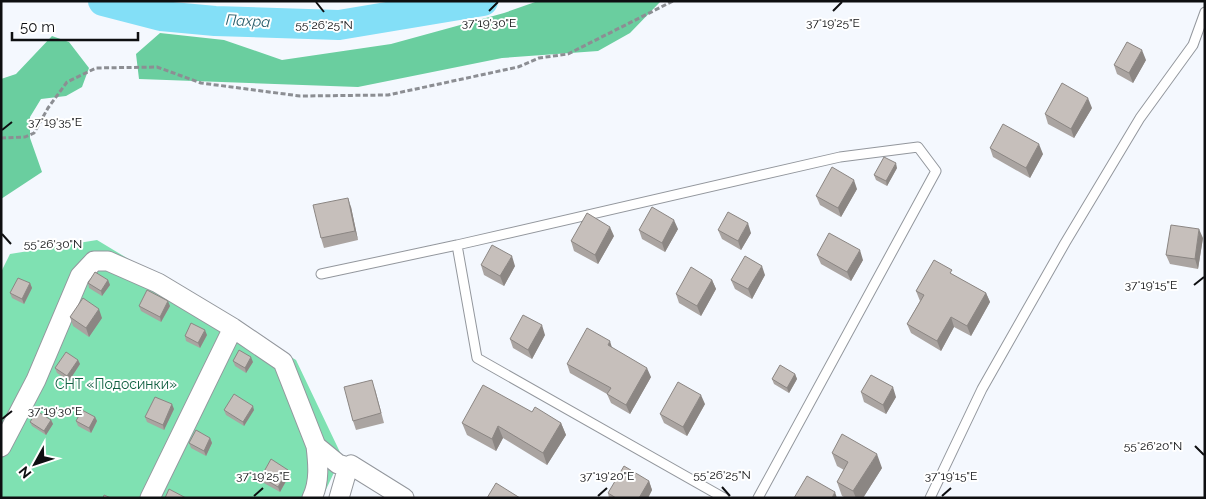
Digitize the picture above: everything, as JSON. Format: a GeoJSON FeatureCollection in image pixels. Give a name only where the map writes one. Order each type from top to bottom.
{"type":"FeatureCollection","features":[{"type":"Feature","properties":{"kind":"street"},"geometry":{"type":"LineString","coordinates":[[1,447],[36,380],[80,276],[94,261],[108,261],[158,283],[233,328],[283,362],[316,446],[318,464],[316,490],[312,498]]}},
{"type":"Feature","properties":{"kind":"street"},"geometry":{"type":"LineString","coordinates":[[150,498],[233,328]]}},
{"type":"Feature","properties":{"kind":"street"},"geometry":{"type":"LineString","coordinates":[[316,446],[338,464],[351,466],[404,498]]}},
{"type":"Feature","properties":{"kind":"street"},"geometry":{"type":"LineString","coordinates":[[339,498],[348,467]]}},
{"type":"Feature","properties":{"kind":"lane"},"geometry":{"type":"LineString","coordinates":[[930,498],[982,389],[1036,293],[1140,118],[1193,45],[1205,12]]}},
{"type":"Feature","properties":{"kind":"lane"},"geometry":{"type":"LineString","coordinates":[[321,274],[457,245],[840,157],[918,147],[936,171],[758,498]]}},
{"type":"Feature","properties":{"kind":"lane"},"geometry":{"type":"LineString","coordinates":[[457,245],[477,358],[724,498]]}},
{"type":"Feature","properties":{"kind":"path"},"geometry":{"type":"LineString","coordinates":[[1,138],[25,137],[34,132],[48,108],[67,82],[96,68],[156,67],[201,83],[300,96],[388,95],[518,67],[539,58],[568,54],[673,1]]}},
{"type":"Feature","properties":{"kind":"green space"},"geometry":{"type":"Polygon","coordinates":[[[538,1],[661,1],[630,33],[598,51],[502,58],[358,87],[139,79],[136,54],[160,33],[224,40],[282,60],[391,44],[504,13],[538,1]]]}},
{"type":"Feature","properties":{"kind":"green space"},"geometry":{"type":"Polygon","coordinates":[[[52,36],[69,42],[89,68],[82,87],[66,96],[41,99],[30,117],[30,138],[42,172],[1,199],[1,79],[16,74],[52,36]]]}},
{"type":"Feature","properties":{"kind":"green space","name":"СНТ «Подосинки»"},"geometry":{"type":"Polygon","coordinates":[[[97,240],[296,360],[348,469],[338,464],[322,498],[1,498],[1,272],[10,254],[97,240]]]}},
{"type":"Feature","properties":{"kind":"building"},"geometry":{"type":"Polygon","coordinates":[[[1127,42],[1142,50],[1129,73],[1114,65],[1127,42]]]}},
{"type":"Feature","properties":{"kind":"building"},"geometry":{"type":"Polygon","coordinates":[[[1062,83],[1088,98],[1071,129],[1045,114],[1062,83]]]}},
{"type":"Feature","properties":{"kind":"building"},"geometry":{"type":"Polygon","coordinates":[[[1003,124],[1039,144],[1026,168],[990,148],[1003,124]]]}},
{"type":"Feature","properties":{"kind":"building"},"geometry":{"type":"Polygon","coordinates":[[[884,157],[896,163],[886,181],[874,175],[884,157]]]}},
{"type":"Feature","properties":{"kind":"building"},"geometry":{"type":"Polygon","coordinates":[[[832,167],[854,180],[838,208],[816,196],[832,167]]]}},
{"type":"Feature","properties":{"kind":"building"},"geometry":{"type":"Polygon","coordinates":[[[348,198],[355,231],[321,238],[313,205],[348,198]]]}},
{"type":"Feature","properties":{"kind":"building"},"geometry":{"type":"Polygon","coordinates":[[[652,207],[674,220],[662,243],[639,230],[652,207]]]}},
{"type":"Feature","properties":{"kind":"building"},"geometry":{"type":"Polygon","coordinates":[[[728,212],[748,223],[738,241],[718,230],[728,212]]]}},
{"type":"Feature","properties":{"kind":"building"},"geometry":{"type":"Polygon","coordinates":[[[587,213],[610,227],[595,255],[571,241],[587,213]]]}},
{"type":"Feature","properties":{"kind":"building"},"geometry":{"type":"Polygon","coordinates":[[[1171,225],[1199,229],[1195,259],[1166,255],[1171,225]]]}},
{"type":"Feature","properties":{"kind":"building"},"geometry":{"type":"Polygon","coordinates":[[[829,233],[860,250],[847,272],[817,255],[829,233]]]}},
{"type":"Feature","properties":{"kind":"building"},"geometry":{"type":"Polygon","coordinates":[[[492,245],[512,256],[500,276],[481,265],[492,245]]]}},
{"type":"Feature","properties":{"kind":"building"},"geometry":{"type":"Polygon","coordinates":[[[745,256],[762,266],[748,289],[731,280],[745,256]]]}},
{"type":"Feature","properties":{"kind":"building"},"geometry":{"type":"Polygon","coordinates":[[[934,260],[952,270],[950,273],[986,293],[967,326],[951,317],[937,341],[907,324],[924,295],[916,291],[934,260]]]}},
{"type":"Feature","properties":{"kind":"building"},"geometry":{"type":"Polygon","coordinates":[[[691,267],[712,280],[697,306],[676,294],[691,267]]]}},
{"type":"Feature","properties":{"kind":"building"},"geometry":{"type":"Polygon","coordinates":[[[95,272],[108,280],[101,291],[88,283],[95,272]]]}},
{"type":"Feature","properties":{"kind":"building"},"geometry":{"type":"Polygon","coordinates":[[[18,278],[30,283],[22,299],[10,293],[18,278]]]}},
{"type":"Feature","properties":{"kind":"building"},"geometry":{"type":"Polygon","coordinates":[[[147,290],[168,301],[160,317],[139,306],[147,290]]]}},
{"type":"Feature","properties":{"kind":"building"},"geometry":{"type":"Polygon","coordinates":[[[83,298],[99,309],[86,328],[70,317],[83,298]]]}},
{"type":"Feature","properties":{"kind":"building"},"geometry":{"type":"Polygon","coordinates":[[[523,315],[542,325],[528,350],[510,339],[523,315]]]}},
{"type":"Feature","properties":{"kind":"building"},"geometry":{"type":"Polygon","coordinates":[[[191,323],[205,330],[198,343],[185,336],[191,323]]]}},
{"type":"Feature","properties":{"kind":"building"},"geometry":{"type":"Polygon","coordinates":[[[587,328],[610,341],[608,345],[647,368],[626,405],[607,394],[611,388],[567,364],[587,328]]]}},
{"type":"Feature","properties":{"kind":"building"},"geometry":{"type":"Polygon","coordinates":[[[239,350],[251,357],[245,368],[233,361],[239,350]]]}},
{"type":"Feature","properties":{"kind":"building"},"geometry":{"type":"Polygon","coordinates":[[[66,352],[78,360],[67,376],[55,368],[66,352]]]}},
{"type":"Feature","properties":{"kind":"building"},"geometry":{"type":"Polygon","coordinates":[[[780,365],[795,374],[787,388],[772,379],[780,365]]]}},
{"type":"Feature","properties":{"kind":"building"},"geometry":{"type":"Polygon","coordinates":[[[871,375],[893,387],[883,405],[861,392],[871,375]]]}},
{"type":"Feature","properties":{"kind":"building"},"geometry":{"type":"Polygon","coordinates":[[[372,380],[381,413],[353,421],[344,387],[372,380]]]}},
{"type":"Feature","properties":{"kind":"building"},"geometry":{"type":"Polygon","coordinates":[[[678,382],[701,395],[683,427],[660,414],[678,382]]]}},
{"type":"Feature","properties":{"kind":"building"},"geometry":{"type":"Polygon","coordinates":[[[483,385],[532,412],[535,407],[561,423],[543,453],[498,426],[492,439],[462,423],[483,385]]]}},
{"type":"Feature","properties":{"kind":"building"},"geometry":{"type":"Polygon","coordinates":[[[234,394],[253,406],[243,422],[224,410],[234,394]]]}},
{"type":"Feature","properties":{"kind":"building"},"geometry":{"type":"Polygon","coordinates":[[[155,397],[172,404],[163,425],[145,417],[155,397]]]}},
{"type":"Feature","properties":{"kind":"building"},"geometry":{"type":"Polygon","coordinates":[[[82,410],[95,417],[89,428],[76,421],[82,410]]]}},
{"type":"Feature","properties":{"kind":"building"},"geometry":{"type":"Polygon","coordinates":[[[37,411],[51,420],[44,431],[30,422],[37,411]]]}},
{"type":"Feature","properties":{"kind":"building"},"geometry":{"type":"Polygon","coordinates":[[[196,430],[210,438],[204,451],[189,443],[196,430]]]}},
{"type":"Feature","properties":{"kind":"building"},"geometry":{"type":"Polygon","coordinates":[[[842,434],[877,454],[853,491],[837,482],[848,462],[832,453],[842,434]]]}},
{"type":"Feature","properties":{"kind":"building"},"geometry":{"type":"Polygon","coordinates":[[[271,459],[288,470],[278,487],[261,477],[271,459]]]}},
{"type":"Feature","properties":{"kind":"building"},"geometry":{"type":"Polygon","coordinates":[[[624,466],[649,481],[639,498],[616,498],[608,493],[624,466]]]}},
{"type":"Feature","properties":{"kind":"building"},"geometry":{"type":"Polygon","coordinates":[[[807,476],[835,492],[832,498],[794,498],[807,476]]]}},
{"type":"Feature","properties":{"kind":"building"},"geometry":{"type":"Polygon","coordinates":[[[496,483],[520,498],[487,498],[496,483]]]}},
{"type":"Feature","properties":{"kind":"building"},"geometry":{"type":"Polygon","coordinates":[[[169,489],[186,498],[165,498],[169,489]]]}},
{"type":"Feature","properties":{"kind":"waterway","name":"Пахра"},"geometry":{"type":"LineString","coordinates":[[103,1],[161,16],[215,21],[339,25],[483,1]]}}]}
